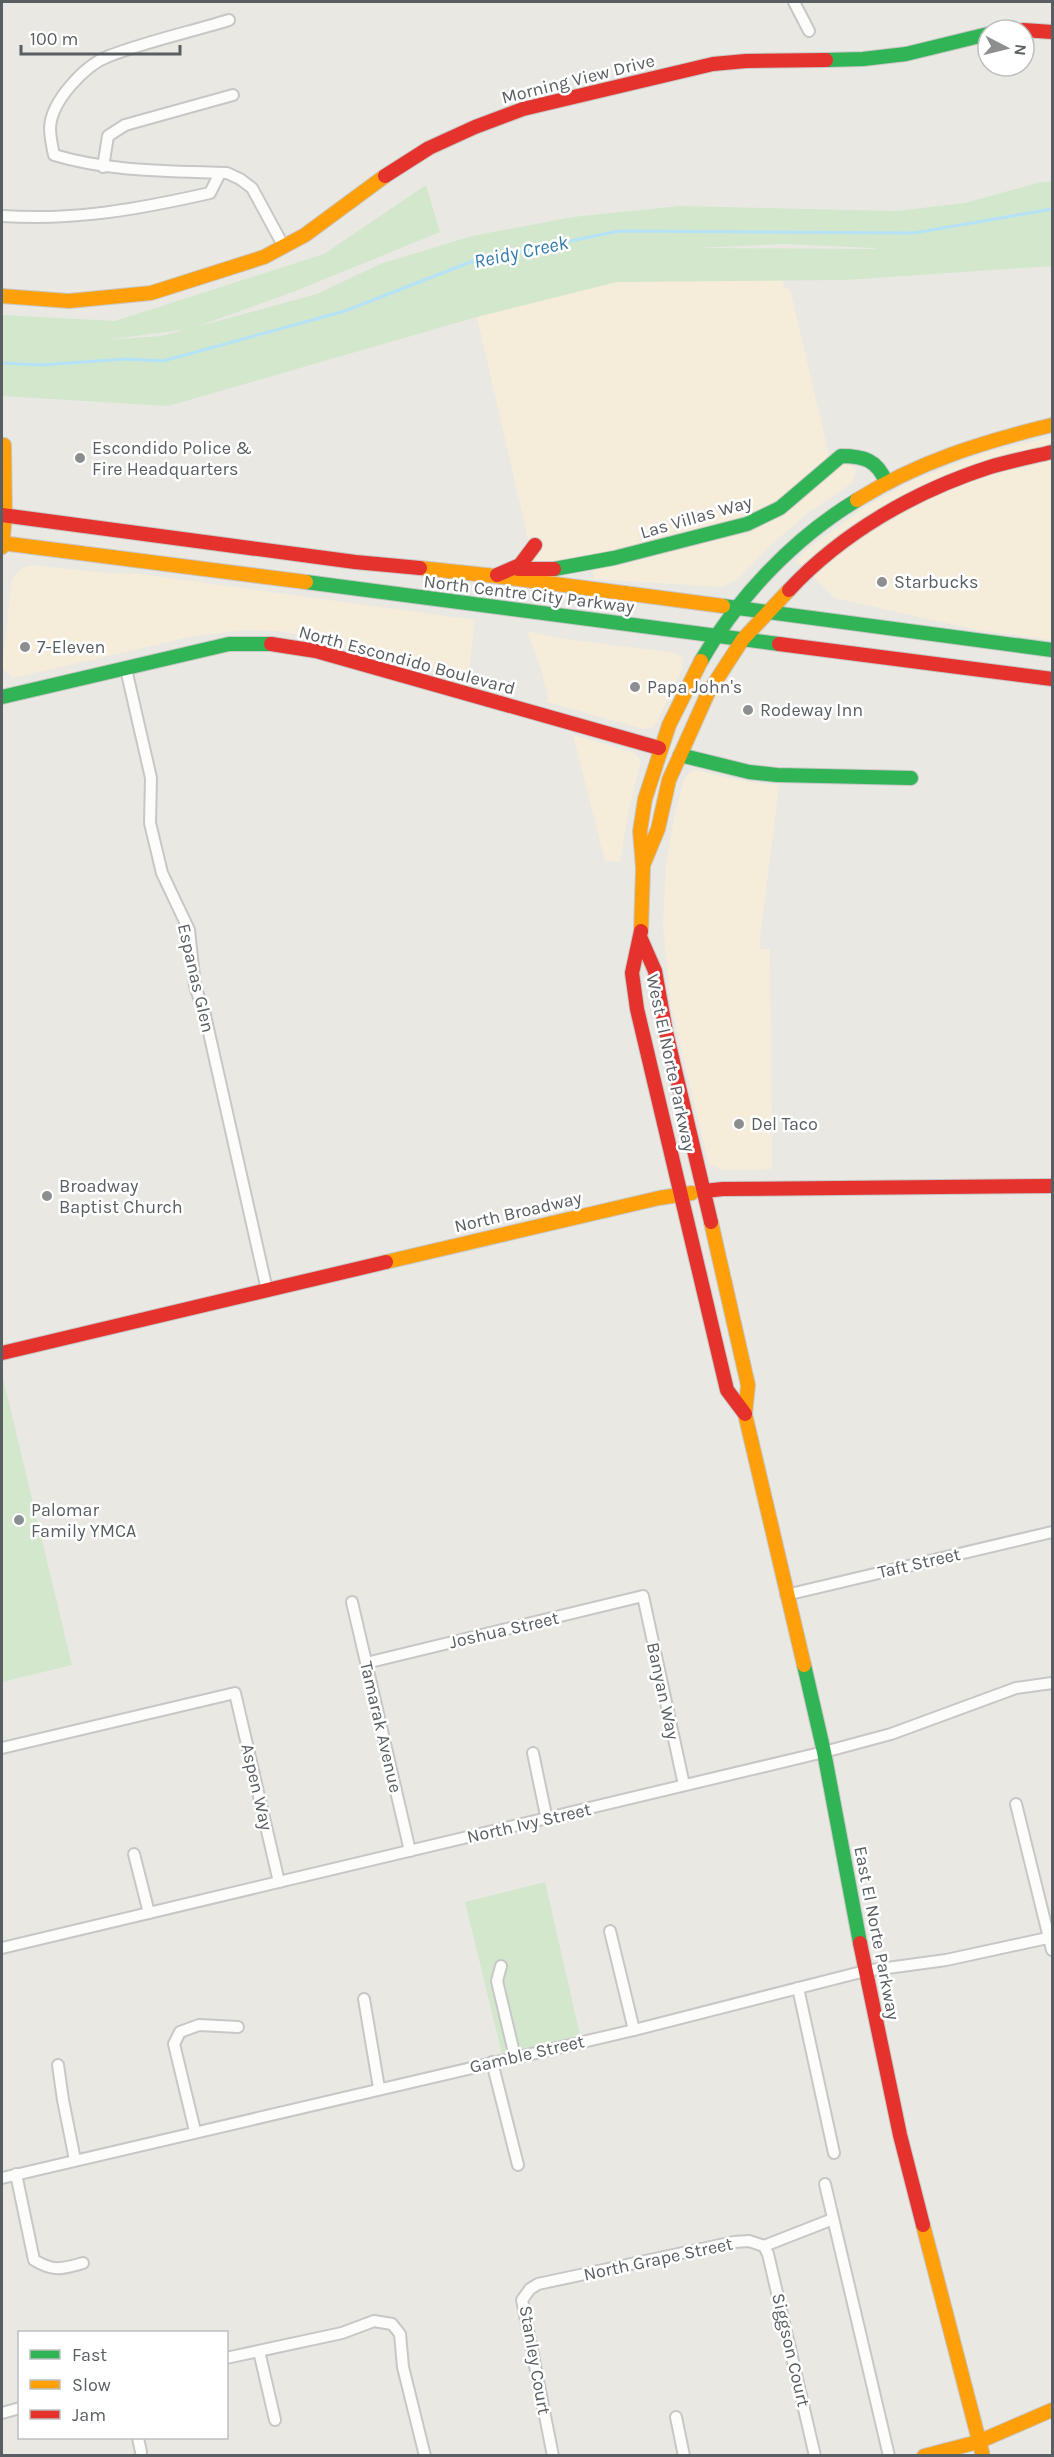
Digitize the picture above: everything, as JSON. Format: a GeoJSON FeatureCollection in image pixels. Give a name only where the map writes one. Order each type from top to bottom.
{"type":"FeatureCollection","features":[{"type":"Feature","properties":{"kind":"main road"},"geometry":{"type":"LineString","coordinates":[[1036,31],[1053,32]]}},
{"type":"Feature","properties":{"kind":"main road","name":"Morning View Drive"},"geometry":{"type":"LineString","coordinates":[[2,296],[69,301],[151,293],[264,258],[304,235],[384,177],[429,148],[523,109],[713,64],[874,58],[906,54],[976,37]]}},
{"type":"Feature","properties":{"kind":"main road","name":"West El Norte Parkway"},"geometry":{"type":"LineString","coordinates":[[681,1195],[632,974],[641,939],[643,865],[639,828],[648,784],[659,748],[686,687],[715,635],[756,584],[809,533],[832,515],[886,482],[978,444],[1053,425]]}},
{"type":"Feature","properties":{"kind":"main road"},"geometry":{"type":"LineString","coordinates":[[2,544],[4,445]]}},
{"type":"Feature","properties":{"kind":"main road","name":"West El Norte Parkway"},"geometry":{"type":"LineString","coordinates":[[643,865],[658,829],[669,780],[708,693],[743,639],[767,613],[824,557],[865,526],[906,501],[959,477],[1053,452]]}},
{"type":"Feature","properties":{"kind":"main road","name":"Las Villas Way"},"geometry":{"type":"LineString","coordinates":[[514,569],[554,569],[614,558],[747,524],[780,508],[840,456],[862,456],[881,467],[886,482]]}},
{"type":"Feature","properties":{"kind":"main road","name":"North Centre City Parkway"},"geometry":{"type":"LineString","coordinates":[[3,515],[355,562],[495,576],[1053,650]]}},
{"type":"Feature","properties":{"kind":"main road","name":"North Centre City Parkway"},"geometry":{"type":"LineString","coordinates":[[2,544],[1053,679]]}},
{"type":"Feature","properties":{"kind":"main road"},"geometry":{"type":"LineString","coordinates":[[495,576],[514,569],[528,560],[535,545]]}},
{"type":"Feature","properties":{"kind":"main road","name":"North Escondido Boulevard"},"geometry":{"type":"LineString","coordinates":[[2,697],[229,644],[273,644],[316,651],[659,748]]}},
{"type":"Feature","properties":{"kind":"main road"},"geometry":{"type":"LineString","coordinates":[[680,755],[749,772],[777,775],[911,778]]}},
{"type":"Feature","properties":{"kind":"main road","name":"West El Norte Parkway"},"geometry":{"type":"LineString","coordinates":[[641,939],[655,971],[666,1032],[704,1191]]}},
{"type":"Feature","properties":{"kind":"main road","name":"North Broadway"},"geometry":{"type":"LineString","coordinates":[[2,1353],[647,1201],[704,1191],[1053,1186]]}},
{"type":"Feature","properties":{"kind":"main road","name":"East El Norte Parkway"},"geometry":{"type":"LineString","coordinates":[[704,1191],[748,1384],[745,1414],[824,1752],[865,1971],[901,2137],[980,2449]]}},
{"type":"Feature","properties":{"kind":"main road","name":"East El Norte Parkway"},"geometry":{"type":"LineString","coordinates":[[681,1195],[728,1390],[745,1414]]}},
{"type":"Feature","properties":{"kind":"main road"},"geometry":{"type":"LineString","coordinates":[[924,2456],[980,2449],[1053,2410]]}},
{"type":"Feature","properties":{"kind":"street"},"geometry":{"type":"LineString","coordinates":[[794,2],[809,31]]}},
{"type":"Feature","properties":{"kind":"street"},"geometry":{"type":"LineString","coordinates":[[229,20],[107,56],[76,78],[60,101],[50,125],[54,155],[86,164],[138,171],[227,173],[252,188],[284,247]]}},
{"type":"Feature","properties":{"kind":"street"},"geometry":{"type":"LineString","coordinates":[[103,166],[108,136],[125,125],[233,95]]}},
{"type":"Feature","properties":{"kind":"street"},"geometry":{"type":"LineString","coordinates":[[2,216],[36,218],[102,214],[158,204],[210,193],[220,173]]}},
{"type":"Feature","properties":{"kind":"street","name":"Espanas Glen"},"geometry":{"type":"LineString","coordinates":[[126,669],[151,778],[150,823],[162,873],[189,930],[195,986],[205,1015],[267,1290]]}},
{"type":"Feature","properties":{"kind":"street","name":"Taft Street"},"geometry":{"type":"LineString","coordinates":[[786,1595],[1053,1532]]}},
{"type":"Feature","properties":{"kind":"street","name":"Joshua Street"},"geometry":{"type":"LineString","coordinates":[[366,1663],[643,1596]]}},
{"type":"Feature","properties":{"kind":"street","name":"Banyan Way"},"geometry":{"type":"LineString","coordinates":[[643,1596],[684,1785]]}},
{"type":"Feature","properties":{"kind":"street","name":"Tamarak Avenue"},"geometry":{"type":"LineString","coordinates":[[352,1602],[410,1851]]}},
{"type":"Feature","properties":{"kind":"street","name":"North Ivy Street"},"geometry":{"type":"LineString","coordinates":[[2,1948],[547,1820],[824,1752],[891,1734],[1016,1688],[1053,1683]]}},
{"type":"Feature","properties":{"kind":"street","name":"Aspen Way"},"geometry":{"type":"LineString","coordinates":[[2,1748],[235,1693],[279,1882]]}},
{"type":"Feature","properties":{"kind":"street"},"geometry":{"type":"LineString","coordinates":[[534,1753],[547,1820]]}},
{"type":"Feature","properties":{"kind":"street"},"geometry":{"type":"LineString","coordinates":[[1016,1804],[1053,1950]]}},
{"type":"Feature","properties":{"kind":"street"},"geometry":{"type":"LineString","coordinates":[[134,1854],[149,1913]]}},
{"type":"Feature","properties":{"kind":"street"},"geometry":{"type":"LineString","coordinates":[[610,1931],[634,2030]]}},
{"type":"Feature","properties":{"kind":"street","name":"Gamble Street"},"geometry":{"type":"LineString","coordinates":[[2,2178],[634,2030],[865,1971],[946,1960],[1051,1938]]}},
{"type":"Feature","properties":{"kind":"street"},"geometry":{"type":"LineString","coordinates":[[501,1966],[497,1981],[515,2057]]}},
{"type":"Feature","properties":{"kind":"street"},"geometry":{"type":"LineString","coordinates":[[798,1988],[834,2153]]}},
{"type":"Feature","properties":{"kind":"street"},"geometry":{"type":"LineString","coordinates":[[364,1999],[379,2088]]}},
{"type":"Feature","properties":{"kind":"street"},"geometry":{"type":"LineString","coordinates":[[195,2131],[174,2044],[180,2032],[199,2025],[238,2027]]}},
{"type":"Feature","properties":{"kind":"street"},"geometry":{"type":"LineString","coordinates":[[492,2062],[518,2165]]}},
{"type":"Feature","properties":{"kind":"street"},"geometry":{"type":"LineString","coordinates":[[58,2065],[75,2160]]}},
{"type":"Feature","properties":{"kind":"street"},"geometry":{"type":"LineString","coordinates":[[16,2174],[34,2260],[48,2268],[64,2269],[82,2263]]}},
{"type":"Feature","properties":{"kind":"street"},"geometry":{"type":"LineString","coordinates":[[825,2184],[889,2456]]}},
{"type":"Feature","properties":{"kind":"street"},"geometry":{"type":"LineString","coordinates":[[764,2246],[833,2219]]}},
{"type":"Feature","properties":{"kind":"street","name":"North Grape Street"},"geometry":{"type":"LineString","coordinates":[[552,2281],[734,2242],[749,2241],[764,2246]]}},
{"type":"Feature","properties":{"kind":"street","name":"Siggson Court"},"geometry":{"type":"LineString","coordinates":[[764,2246],[768,2254],[815,2456]]}},
{"type":"Feature","properties":{"kind":"street","name":"Stanley Court"},"geometry":{"type":"LineString","coordinates":[[552,2281],[538,2284],[530,2289],[522,2300],[553,2456]]}},
{"type":"Feature","properties":{"kind":"street"},"geometry":{"type":"LineString","coordinates":[[228,2358],[342,2333],[374,2321],[392,2324],[400,2334],[404,2367],[425,2456]]}},
{"type":"Feature","properties":{"kind":"street"},"geometry":{"type":"LineString","coordinates":[[259,2351],[275,2420]]}},
{"type":"Feature","properties":{"kind":"street"},"geometry":{"type":"LineString","coordinates":[[2,2413],[18,2409]]}},
{"type":"Feature","properties":{"kind":"street"},"geometry":{"type":"LineString","coordinates":[[676,2417],[684,2456]]}},
{"type":"Feature","properties":{"kind":"street"},"geometry":{"type":"LineString","coordinates":[[138,2439],[141,2452]]}},
{"type":"Feature","properties":{"kind":"shaded area"},"geometry":{"type":"Polygon","coordinates":[[[782,279],[784,287],[790,289],[831,464],[747,524],[535,569],[477,317],[545,294],[617,282],[782,279]]]}},
{"type":"Feature","properties":{"kind":"shaded area"},"geometry":{"type":"Polygon","coordinates":[[[1052,437],[1052,640],[977,630],[835,598],[796,560],[865,507],[914,480],[984,453],[1052,437]]]}},
{"type":"Feature","properties":{"kind":"shaded area"},"geometry":{"type":"Polygon","coordinates":[[[842,464],[848,464],[856,469],[852,483],[808,513],[771,545],[738,579],[723,587],[594,579],[593,569],[747,531],[842,464]]]}},
{"type":"Feature","properties":{"kind":"shaded area"},"geometry":{"type":"Polygon","coordinates":[[[32,565],[105,573],[140,574],[475,620],[468,679],[310,636],[278,631],[246,630],[194,636],[13,678],[2,668],[12,579],[22,568],[32,565]]]}},
{"type":"Feature","properties":{"kind":"shaded area"},"geometry":{"type":"Polygon","coordinates":[[[527,631],[558,638],[675,653],[683,658],[682,669],[657,722],[652,728],[644,729],[547,702],[542,672],[527,631]]]}},
{"type":"Feature","properties":{"kind":"shaded area"},"geometry":{"type":"Polygon","coordinates":[[[573,735],[635,753],[641,761],[629,808],[620,862],[605,861],[573,735]]]}},
{"type":"Feature","properties":{"kind":"shaded area"},"geometry":{"type":"Polygon","coordinates":[[[695,770],[747,782],[779,785],[759,945],[760,949],[770,949],[772,1169],[723,1170],[708,1161],[671,1005],[663,926],[666,865],[674,818],[684,780],[688,773],[695,770]]]}},
{"type":"Feature","properties":{"kind":"green space"},"geometry":{"type":"Polygon","coordinates":[[[1041,182],[1052,182],[1052,266],[845,280],[617,282],[477,317],[168,406],[2,396],[2,315],[115,321],[324,254],[426,185],[440,232],[293,292],[196,327],[317,294],[380,264],[472,236],[573,217],[680,206],[896,211],[965,203],[1041,182]],[[784,244],[696,248],[875,249],[874,248],[784,244]],[[181,330],[105,340],[161,336],[181,330]]]}},
{"type":"Feature","properties":{"kind":"green space","name":"Palomar Family YMCA"},"geometry":{"type":"Polygon","coordinates":[[[2,1374],[72,1665],[2,1682],[2,1374]]]}},
{"type":"Feature","properties":{"kind":"green space"},"geometry":{"type":"Polygon","coordinates":[[[545,1882],[580,2035],[502,2054],[465,1902],[545,1882]]]}},
{"type":"Feature","properties":{"kind":"waterway","name":"Reidy Creek"},"geometry":{"type":"LineString","coordinates":[[2,363],[42,365],[125,359],[163,361],[345,311],[473,261],[619,231],[914,233],[1052,209]]}},
{"type":"Feature","properties":{"kind":"traffic: fast"},"geometry":{"type":"LineString","coordinates":[[826,60],[906,54],[976,37]]}},
{"type":"Feature","properties":{"kind":"traffic: fast"},"geometry":{"type":"LineString","coordinates":[[554,569],[614,558],[747,524],[780,508],[841,456],[863,458],[869,461],[874,464],[886,482]]}},
{"type":"Feature","properties":{"kind":"traffic: fast"},"geometry":{"type":"LineString","coordinates":[[701,661],[732,614],[769,571],[811,532],[857,500]]}},
{"type":"Feature","properties":{"kind":"traffic: fast"},"geometry":{"type":"LineString","coordinates":[[306,582],[779,644]]}},
{"type":"Feature","properties":{"kind":"traffic: fast"},"geometry":{"type":"LineString","coordinates":[[723,606],[1052,650]]}},
{"type":"Feature","properties":{"kind":"traffic: fast"},"geometry":{"type":"LineString","coordinates":[[2,697],[229,644],[271,644]]}},
{"type":"Feature","properties":{"kind":"traffic: fast"},"geometry":{"type":"LineString","coordinates":[[680,755],[749,772],[777,775],[911,778]]}},
{"type":"Feature","properties":{"kind":"traffic: fast"},"geometry":{"type":"LineString","coordinates":[[804,1665],[824,1752],[860,1943]]}},
{"type":"Feature","properties":{"kind":"traffic: slow"},"geometry":{"type":"LineString","coordinates":[[2,296],[69,301],[151,293],[264,257],[305,235],[385,176]]}},
{"type":"Feature","properties":{"kind":"traffic: slow"},"geometry":{"type":"LineString","coordinates":[[857,500],[927,464],[976,446],[1052,425]]}},
{"type":"Feature","properties":{"kind":"traffic: slow"},"geometry":{"type":"LineString","coordinates":[[2,547],[5,515],[4,445]]}},
{"type":"Feature","properties":{"kind":"traffic: slow"},"geometry":{"type":"LineString","coordinates":[[2,543],[306,582]]}},
{"type":"Feature","properties":{"kind":"traffic: slow"},"geometry":{"type":"LineString","coordinates":[[420,568],[723,606]]}},
{"type":"Feature","properties":{"kind":"traffic: slow"},"geometry":{"type":"LineString","coordinates":[[644,863],[658,829],[669,780],[708,693],[743,639],[789,590]]}},
{"type":"Feature","properties":{"kind":"traffic: slow"},"geometry":{"type":"LineString","coordinates":[[641,931],[643,868],[640,831],[645,799],[669,725],[701,661]]}},
{"type":"Feature","properties":{"kind":"traffic: slow"},"geometry":{"type":"LineString","coordinates":[[386,1262],[659,1198],[692,1193]]}},
{"type":"Feature","properties":{"kind":"traffic: slow"},"geometry":{"type":"LineString","coordinates":[[711,1222],[748,1385],[745,1414],[804,1665]]}},
{"type":"Feature","properties":{"kind":"traffic: slow"},"geometry":{"type":"LineString","coordinates":[[923,2225],[983,2456]]}},
{"type":"Feature","properties":{"kind":"traffic: slow"},"geometry":{"type":"LineString","coordinates":[[924,2456],[978,2442],[1052,2410]]}},
{"type":"Feature","properties":{"kind":"traffic: jam"},"geometry":{"type":"LineString","coordinates":[[1036,31],[1052,32]]}},
{"type":"Feature","properties":{"kind":"traffic: jam"},"geometry":{"type":"LineString","coordinates":[[385,176],[429,148],[523,109],[713,64],[746,61],[826,60]]}},
{"type":"Feature","properties":{"kind":"traffic: jam"},"geometry":{"type":"LineString","coordinates":[[789,590],[832,550],[856,532],[907,501],[990,467],[1052,452]]}},
{"type":"Feature","properties":{"kind":"traffic: jam"},"geometry":{"type":"LineString","coordinates":[[2,515],[355,562],[420,568]]}},
{"type":"Feature","properties":{"kind":"traffic: jam"},"geometry":{"type":"LineString","coordinates":[[497,575],[520,565],[535,545]]}},
{"type":"Feature","properties":{"kind":"traffic: jam"},"geometry":{"type":"LineString","coordinates":[[518,569],[554,569]]}},
{"type":"Feature","properties":{"kind":"traffic: jam"},"geometry":{"type":"LineString","coordinates":[[271,644],[316,651],[659,748]]}},
{"type":"Feature","properties":{"kind":"traffic: jam"},"geometry":{"type":"LineString","coordinates":[[779,644],[1052,679]]}},
{"type":"Feature","properties":{"kind":"traffic: jam"},"geometry":{"type":"LineString","coordinates":[[641,931],[632,973],[637,1009],[727,1390],[745,1414]]}},
{"type":"Feature","properties":{"kind":"traffic: jam"},"geometry":{"type":"LineString","coordinates":[[641,939],[655,971],[666,1032],[711,1222]]}},
{"type":"Feature","properties":{"kind":"traffic: jam"},"geometry":{"type":"LineString","coordinates":[[704,1191],[1052,1186]]}},
{"type":"Feature","properties":{"kind":"traffic: jam"},"geometry":{"type":"LineString","coordinates":[[2,1353],[386,1262]]}},
{"type":"Feature","properties":{"kind":"traffic: jam"},"geometry":{"type":"LineString","coordinates":[[860,1943],[900,2135],[923,2225]]}},
{"type":"Feature","properties":{"kind":"place","name":"Escondido Police & Fire Headquarters"},"geometry":{"type":"Point","coordinates":[80,458]}},
{"type":"Feature","properties":{"kind":"place","name":"Starbucks"},"geometry":{"type":"Point","coordinates":[882,582]}},
{"type":"Feature","properties":{"kind":"place","name":"7-Eleven"},"geometry":{"type":"Point","coordinates":[25,647]}},
{"type":"Feature","properties":{"kind":"place","name":"Papa John's"},"geometry":{"type":"Point","coordinates":[635,687]}},
{"type":"Feature","properties":{"kind":"place","name":"Rodeway Inn"},"geometry":{"type":"Point","coordinates":[748,710]}},
{"type":"Feature","properties":{"kind":"place","name":"Del Taco"},"geometry":{"type":"Point","coordinates":[739,1124]}},
{"type":"Feature","properties":{"kind":"place","name":"Broadway Baptist Church"},"geometry":{"type":"Point","coordinates":[47,1196]}},
{"type":"Feature","properties":{"kind":"place","name":"Palomar Family YMCA"},"geometry":{"type":"Point","coordinates":[19,1520]}}]}
